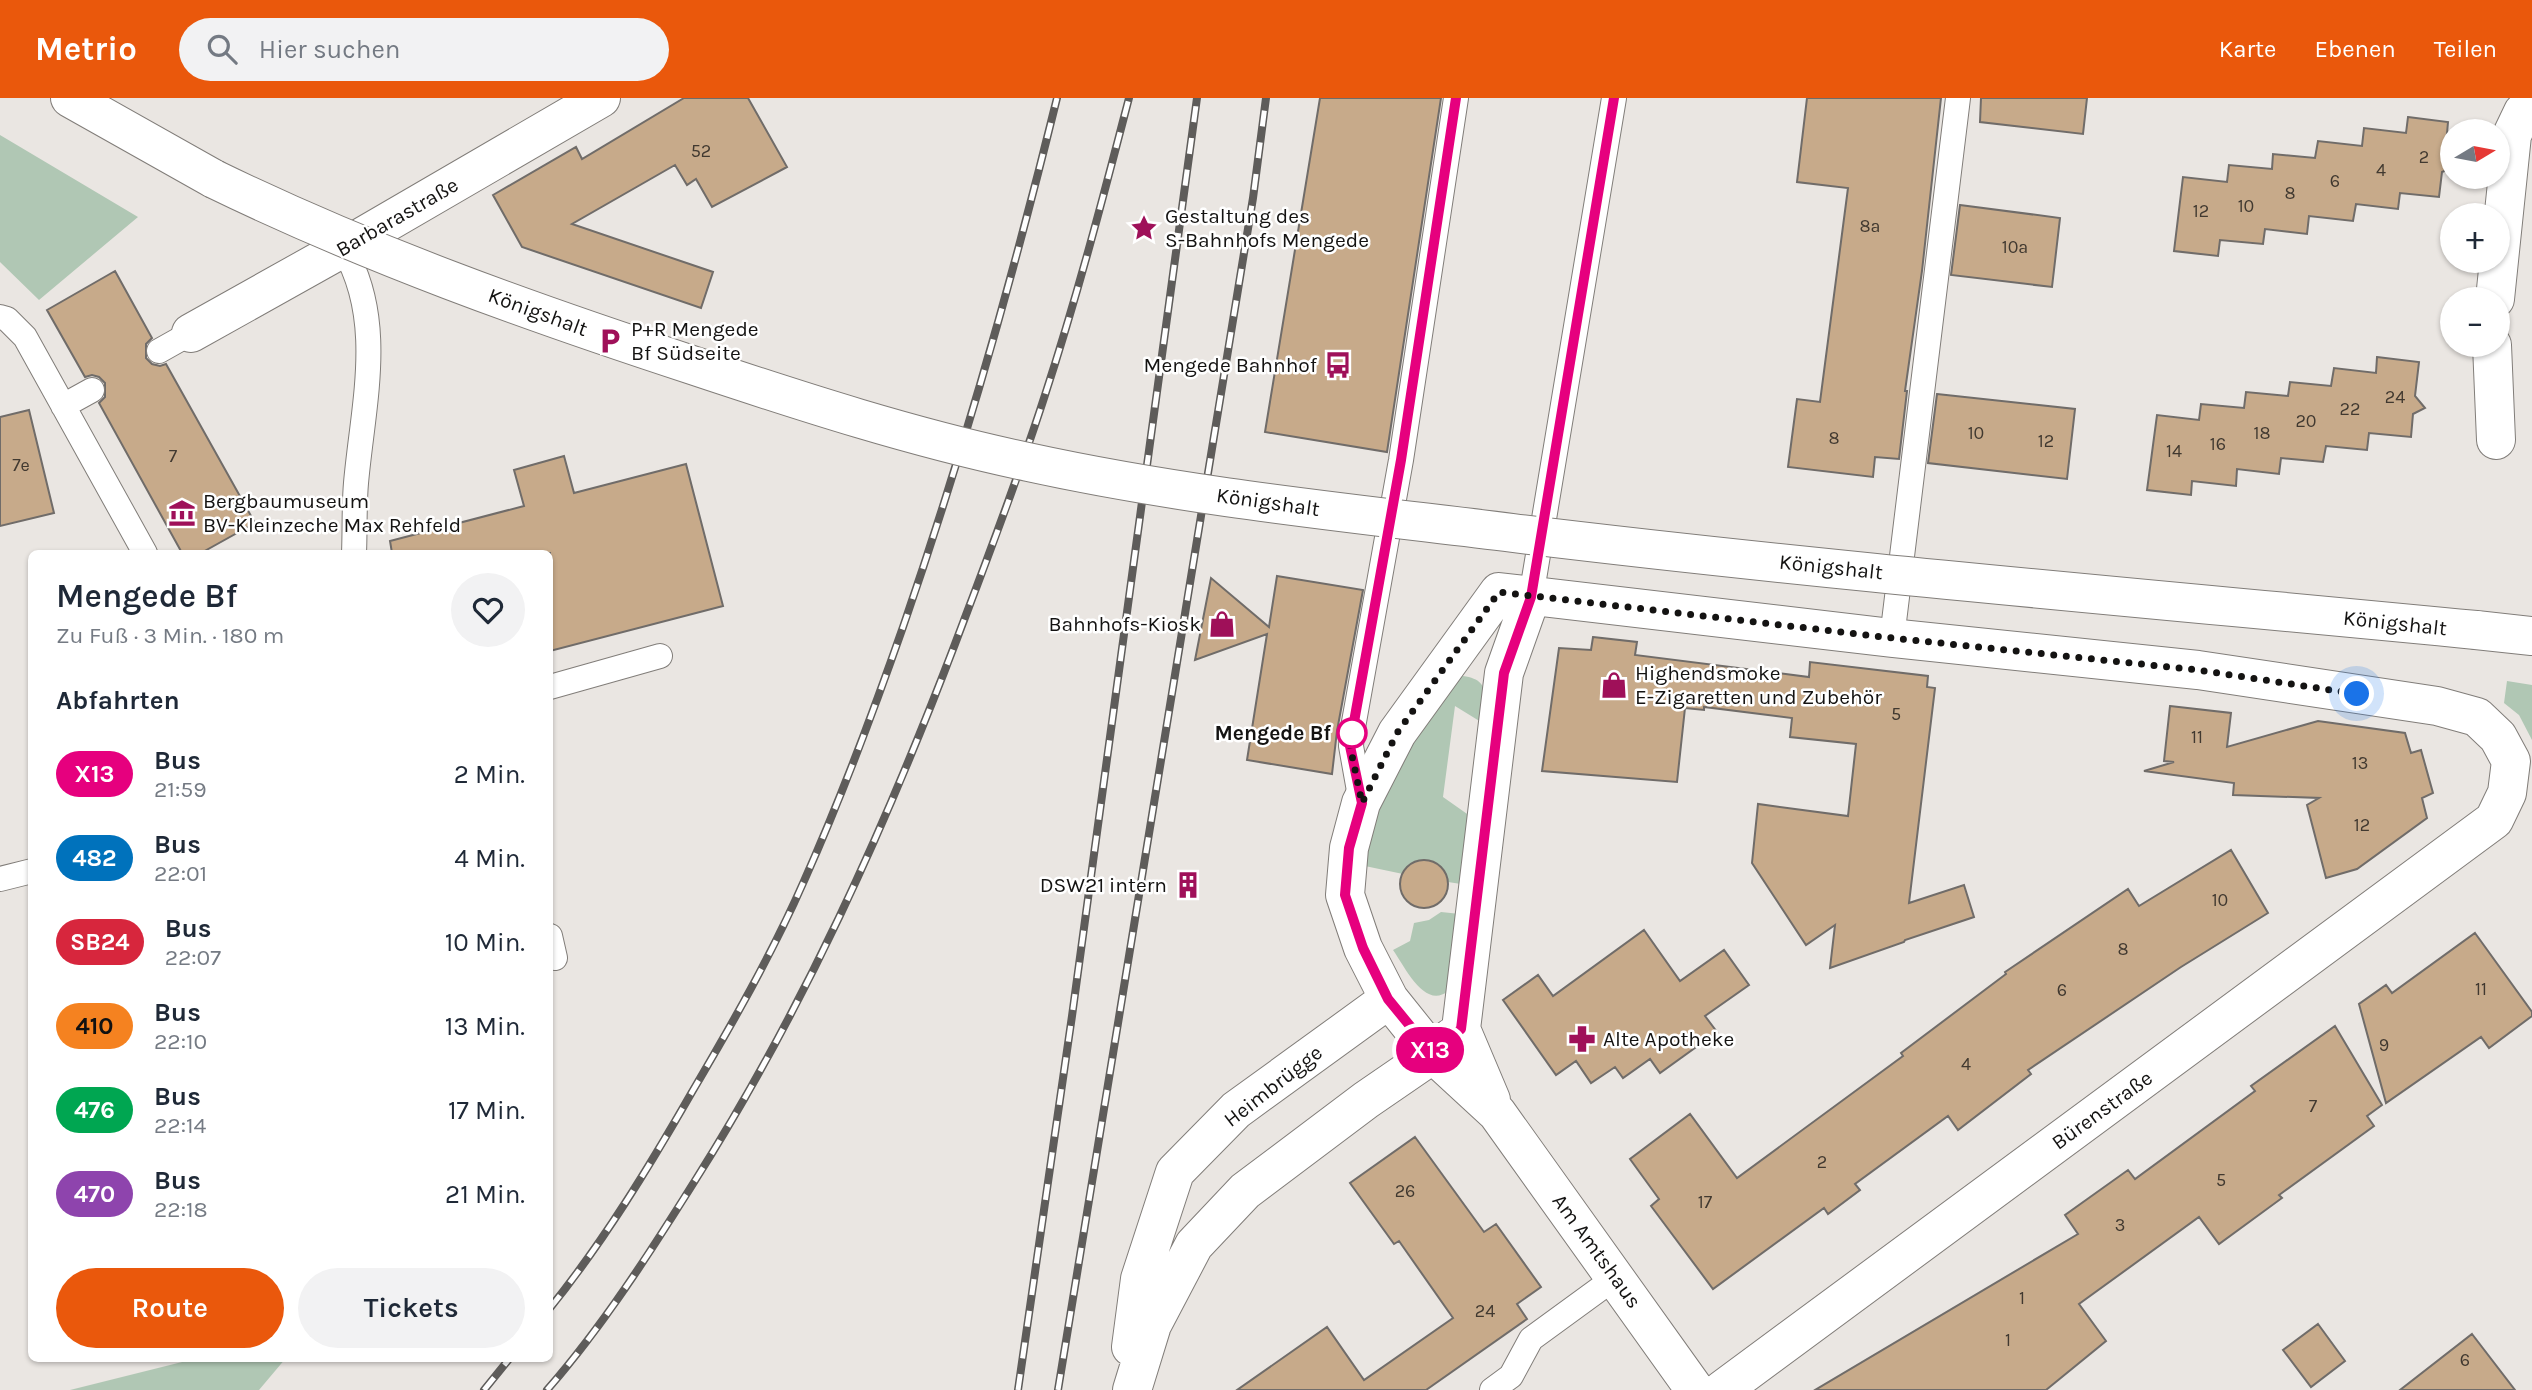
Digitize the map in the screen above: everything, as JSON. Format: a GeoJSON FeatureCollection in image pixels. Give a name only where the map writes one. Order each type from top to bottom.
{"type":"FeatureCollection","features":[{"type":"Feature","properties":{"kind":"street","name":"Königshalt"},"geometry":{"type":"LineString","coordinates":[[71,98],[214,179],[266,205],[450,281],[626,344],[837,413],[1029,463],[1238,499],[1638,548],[2532,636]]}},
{"type":"Feature","properties":{"kind":"street","name":"Barbarastraße"},"geometry":{"type":"LineString","coordinates":[[175,342],[601,98]]}},
{"type":"Feature","properties":{"kind":"street"},"geometry":{"type":"LineString","coordinates":[[2496,287],[2512,135],[2523,111],[2532,104]]}},
{"type":"Feature","properties":{"kind":"street"},"geometry":{"type":"LineString","coordinates":[[2493,357],[2496,440]]}},
{"type":"Feature","properties":{"kind":"street","name":"Am Amtshaus"},"geometry":{"type":"LineString","coordinates":[[1531,597],[1499,592],[1397,733],[1362,803],[1349,848],[1345,895],[1363,948],[1388,999],[1433,1054],[1497,1113],[1695,1390]]}},
{"type":"Feature","properties":{"kind":"street","name":"Bürenstraße"},"geometry":{"type":"LineString","coordinates":[[1531,597],[2198,670],[2437,706],[2477,717],[2498,737],[2511,761],[2507,793],[2494,820],[1722,1390]]}},
{"type":"Feature","properties":{"kind":"street"},"geometry":{"type":"LineString","coordinates":[[1132,1390],[1152,1325],[1194,1245],[1245,1191],[1366,1100],[1433,1054],[1461,1029],[1504,673],[1531,597]]}},
{"type":"Feature","properties":{"kind":"street"},"geometry":{"type":"LineString","coordinates":[[1455,652],[1487,659],[1504,673]]}},
{"type":"Feature","properties":{"kind":"street","name":"Heimbrügge"},"geometry":{"type":"LineString","coordinates":[[1125,1390],[1140,1279],[1175,1172],[1236,1110],[1388,999]]}},
{"type":"Feature","properties":{"kind":"street","name":"Am Amtshaus"},"geometry":{"type":"LineString","coordinates":[[1461,1029],[1497,1113]]}},
{"type":"Feature","properties":{"kind":"lane"},"geometry":{"type":"LineString","coordinates":[[1362,803],[1350,746],[1401,460],[1455,98]]}},
{"type":"Feature","properties":{"kind":"lane"},"geometry":{"type":"LineString","coordinates":[[1531,597],[1614,98]]}},
{"type":"Feature","properties":{"kind":"lane"},"geometry":{"type":"LineString","coordinates":[[1892,638],[1958,98]]}},
{"type":"Feature","properties":{"kind":"lane"},"geometry":{"type":"LineString","coordinates":[[343,248],[356,270],[366,304],[369,334],[356,486],[354,550]]}},
{"type":"Feature","properties":{"kind":"lane"},"geometry":{"type":"LineString","coordinates":[[0,317],[7,319],[25,337],[143,550]]}},
{"type":"Feature","properties":{"kind":"lane"},"geometry":{"type":"LineString","coordinates":[[63,405],[92,390]]}},
{"type":"Feature","properties":{"kind":"lane"},"geometry":{"type":"LineString","coordinates":[[553,686],[660,656]]}},
{"type":"Feature","properties":{"kind":"lane"},"geometry":{"type":"LineString","coordinates":[[0,879],[28,872]]}},
{"type":"Feature","properties":{"kind":"lane"},"geometry":{"type":"LineString","coordinates":[[1492,1390],[1511,1376],[1531,1339],[1616,1277]]}},
{"type":"Feature","properties":{"kind":"green space"},"geometry":{"type":"Polygon","coordinates":[[[0,135],[138,217],[39,300],[0,262],[0,135]]]}},
{"type":"Feature","properties":{"kind":"green space"},"geometry":{"type":"Polygon","coordinates":[[[1463,676],[1473,678],[1483,686],[1485,698],[1481,722],[1455,706],[1443,797],[1470,816],[1461,884],[1448,882],[1440,867],[1427,861],[1415,862],[1403,874],[1365,866],[1368,834],[1412,735],[1454,680],[1463,676]]]}},
{"type":"Feature","properties":{"kind":"green space"},"geometry":{"type":"Polygon","coordinates":[[[2507,681],[2532,685],[2532,740],[2519,715],[2504,703],[2507,681]]]}},
{"type":"Feature","properties":{"kind":"green space"},"geometry":{"type":"Polygon","coordinates":[[[1441,912],[1460,914],[1448,991],[1431,995],[1416,984],[1393,950],[1410,941],[1414,923],[1429,920],[1441,912]]]}},
{"type":"Feature","properties":{"kind":"green space"},"geometry":{"type":"Polygon","coordinates":[[[182,1362],[283,1362],[259,1390],[70,1390],[182,1362]]]}},
{"type":"Feature","properties":{"kind":"building"},"geometry":{"type":"Polygon","coordinates":[[[684,98],[748,98],[787,167],[712,207],[696,179],[687,185],[675,165],[572,224],[713,272],[701,308],[522,247],[493,195],[576,147],[582,159],[684,98]]]}},
{"type":"Feature","properties":{"kind":"building"},"geometry":{"type":"Polygon","coordinates":[[[1320,98],[1441,98],[1387,452],[1265,432],[1320,98]]]}},
{"type":"Feature","properties":{"kind":"building"},"geometry":{"type":"Polygon","coordinates":[[[1807,98],[1941,98],[1899,459],[1875,457],[1873,477],[1788,467],[1797,399],[1820,402],[1848,188],[1797,182],[1807,98]]]}},
{"type":"Feature","properties":{"kind":"building"},"geometry":{"type":"Polygon","coordinates":[[[1981,98],[2087,98],[2083,134],[1980,122],[1981,98]]]}},
{"type":"Feature","properties":{"kind":"building"},"geometry":{"type":"Polygon","coordinates":[[[2408,117],[2440,121],[2439,197],[2400,193],[2398,209],[2356,204],[2353,221],[2309,216],[2307,234],[2265,229],[2263,244],[2220,240],[2218,256],[2174,251],[2183,177],[2227,182],[2229,165],[2272,169],[2273,154],[2315,158],[2318,141],[2362,146],[2364,128],[2406,133],[2408,117]]]}},
{"type":"Feature","properties":{"kind":"building"},"geometry":{"type":"Polygon","coordinates":[[[1960,205],[2060,218],[2052,287],[1951,275],[1960,205]]]}},
{"type":"Feature","properties":{"kind":"building"},"geometry":{"type":"Polygon","coordinates":[[[115,271],[152,338],[146,344],[146,358],[152,364],[166,364],[255,523],[206,550],[180,550],[99,403],[105,397],[105,383],[99,377],[85,377],[47,310],[115,271]]]}},
{"type":"Feature","properties":{"kind":"building"},"geometry":{"type":"Polygon","coordinates":[[[2377,357],[2419,362],[2415,396],[2425,408],[2413,414],[2411,437],[2369,433],[2367,450],[2326,446],[2323,462],[2281,458],[2279,474],[2237,469],[2236,486],[2192,481],[2191,495],[2147,490],[2157,415],[2199,420],[2201,404],[2244,408],[2246,392],[2288,396],[2290,382],[2331,386],[2334,368],[2376,373],[2377,357]]]}},
{"type":"Feature","properties":{"kind":"building"},"geometry":{"type":"Polygon","coordinates":[[[1937,394],[2075,409],[2067,479],[1928,463],[1937,394]]]}},
{"type":"Feature","properties":{"kind":"building"},"geometry":{"type":"Polygon","coordinates":[[[29,410],[54,513],[0,526],[0,417],[29,410]]]}},
{"type":"Feature","properties":{"kind":"building"},"geometry":{"type":"Polygon","coordinates":[[[564,456],[574,493],[686,464],[723,606],[553,650],[553,550],[392,550],[390,541],[524,506],[514,470],[564,456]]]}},
{"type":"Feature","properties":{"kind":"building"},"geometry":{"type":"Polygon","coordinates":[[[1277,576],[1363,590],[1337,731],[1332,774],[1247,760],[1267,634],[1195,660],[1211,578],[1269,627],[1277,576]]]}},
{"type":"Feature","properties":{"kind":"building"},"geometry":{"type":"Polygon","coordinates":[[[1593,637],[1637,642],[1635,655],[1809,677],[1810,662],[1928,676],[1927,687],[1935,688],[1909,903],[1964,885],[1974,917],[1830,968],[1835,925],[1806,945],[1752,863],[1758,804],[1848,816],[1856,744],[1790,737],[1792,718],[1704,707],[1704,710],[1685,708],[1677,782],[1542,771],[1559,648],[1591,650],[1593,637]]]}},
{"type":"Feature","properties":{"kind":"building"},"geometry":{"type":"Polygon","coordinates":[[[2170,706],[2231,713],[2227,747],[2318,721],[2405,733],[2411,753],[2421,750],[2433,793],[2422,798],[2427,818],[2357,869],[2326,878],[2307,805],[2319,798],[2233,795],[2234,783],[2144,771],[2174,762],[2164,761],[2170,706]]]}},
{"type":"Feature","properties":{"kind":"building"},"geometry":{"type":"Polygon","coordinates":[[[2231,850],[2268,913],[2181,967],[2028,1070],[2031,1074],[1958,1130],[1948,1116],[1855,1184],[1860,1190],[1828,1214],[1824,1208],[1713,1289],[1651,1206],[1659,1199],[1630,1159],[1690,1114],[1737,1178],[1903,1056],[1901,1053],[2006,974],[2005,972],[2128,889],[2139,906],[2231,850]]]}},
{"type":"Feature","properties":{"kind":"building"},"geometry":{"type":"Polygon","coordinates":[[[1424,860],[1441,867],[1448,884],[1441,901],[1424,908],[1407,901],[1400,884],[1407,867],[1424,860]]]}},
{"type":"Feature","properties":{"kind":"building"},"geometry":{"type":"Polygon","coordinates":[[[1644,930],[1680,981],[1724,950],[1749,985],[1705,1016],[1717,1032],[1660,1073],[1650,1059],[1623,1078],[1615,1067],[1591,1083],[1576,1061],[1556,1075],[1503,1000],[1538,975],[1553,996],[1644,930]]]}},
{"type":"Feature","properties":{"kind":"building"},"geometry":{"type":"Polygon","coordinates":[[[2475,933],[2532,1012],[2532,1016],[2489,1048],[2481,1037],[2386,1103],[2359,1004],[2386,985],[2392,993],[2475,933]]]}},
{"type":"Feature","properties":{"kind":"building"},"geometry":{"type":"Polygon","coordinates":[[[2335,1026],[2382,1105],[2367,1116],[2374,1126],[2279,1195],[2282,1198],[2219,1244],[2199,1217],[2079,1304],[2106,1341],[2046,1390],[1815,1390],[2078,1234],[2065,1215],[2128,1170],[2135,1179],[2255,1091],[2251,1086],[2335,1026]]]}},
{"type":"Feature","properties":{"kind":"building"},"geometry":{"type":"Polygon","coordinates":[[[1415,1137],[1484,1232],[1496,1224],[1541,1287],[1517,1304],[1527,1319],[1426,1390],[1237,1390],[1327,1327],[1364,1380],[1453,1318],[1399,1241],[1394,1244],[1350,1183],[1415,1137]]]}},
{"type":"Feature","properties":{"kind":"building"},"geometry":{"type":"Polygon","coordinates":[[[2318,1324],[2345,1361],[2311,1387],[2283,1350],[2318,1324]]]}},
{"type":"Feature","properties":{"kind":"building"},"geometry":{"type":"Polygon","coordinates":[[[2472,1334],[2515,1390],[2400,1390],[2472,1334]]]}},
{"type":"Feature","properties":{"kind":"railway"},"geometry":{"type":"LineString","coordinates":[[553,1304],[625,1203],[722,1041],[779,935],[831,818],[892,659],[946,496],[1005,298],[1057,98]]}},
{"type":"Feature","properties":{"kind":"railway"},"geometry":{"type":"LineString","coordinates":[[547,1390],[626,1288],[735,1115],[806,985],[870,851],[928,714],[1024,458],[1079,284],[1129,98]]}},
{"type":"Feature","properties":{"kind":"railway"},"geometry":{"type":"LineString","coordinates":[[1018,1390],[1072,1016],[1197,98]]}},
{"type":"Feature","properties":{"kind":"railway"},"geometry":{"type":"LineString","coordinates":[[1058,1390],[1253,198],[1266,98]]}},
{"type":"Feature","properties":{"kind":"railway"},"geometry":{"type":"LineString","coordinates":[[484,1390],[507,1362]]}},
{"type":"Feature","properties":{"kind":"bus line","name":"X13"},"geometry":{"type":"LineString","coordinates":[[1456,98],[1401,460],[1350,746],[1362,803],[1349,848],[1345,895],[1363,948],[1388,999],[1433,1054],[1461,1029],[1504,673],[1531,597],[1614,98]]}},
{"type":"Feature","properties":{"kind":"place","name":"Gestaltung des S-Bahnhofs Mengede"},"geometry":{"type":"Point","coordinates":[1144,228]}},
{"type":"Feature","properties":{"kind":"place","name":"P+R Mengede Bf Südseite"},"geometry":{"type":"Point","coordinates":[610,341]}},
{"type":"Feature","properties":{"kind":"place","name":"Mengede Bahnhof"},"geometry":{"type":"Point","coordinates":[1338,365]}},
{"type":"Feature","properties":{"kind":"place","name":"Bergbaumuseum BV-Kleinzeche Max Rehfeld"},"geometry":{"type":"Point","coordinates":[182,513]}},
{"type":"Feature","properties":{"kind":"place","name":"Bahnhofs-Kiosk"},"geometry":{"type":"Point","coordinates":[1222,624]}},
{"type":"Feature","properties":{"kind":"place","name":"Highendsmoke E-Zigaretten und Zubehör"},"geometry":{"type":"Point","coordinates":[1614,685]}},
{"type":"Feature","properties":{"kind":"place","name":"Mengede Bf"},"geometry":{"type":"Point","coordinates":[1352,733]}},
{"type":"Feature","properties":{"kind":"place","name":"DSW21 intern"},"geometry":{"type":"Point","coordinates":[1188,885]}},
{"type":"Feature","properties":{"kind":"place","name":"Alte Apotheke"},"geometry":{"type":"Point","coordinates":[1582,1039]}},
{"type":"Feature","properties":{"kind":"route"},"geometry":{"type":"LineString","coordinates":[[1352,733],[1350,746],[1362,803],[1397,733],[1499,592],[1892,638],[2198,670],[2357,694]]}}]}
